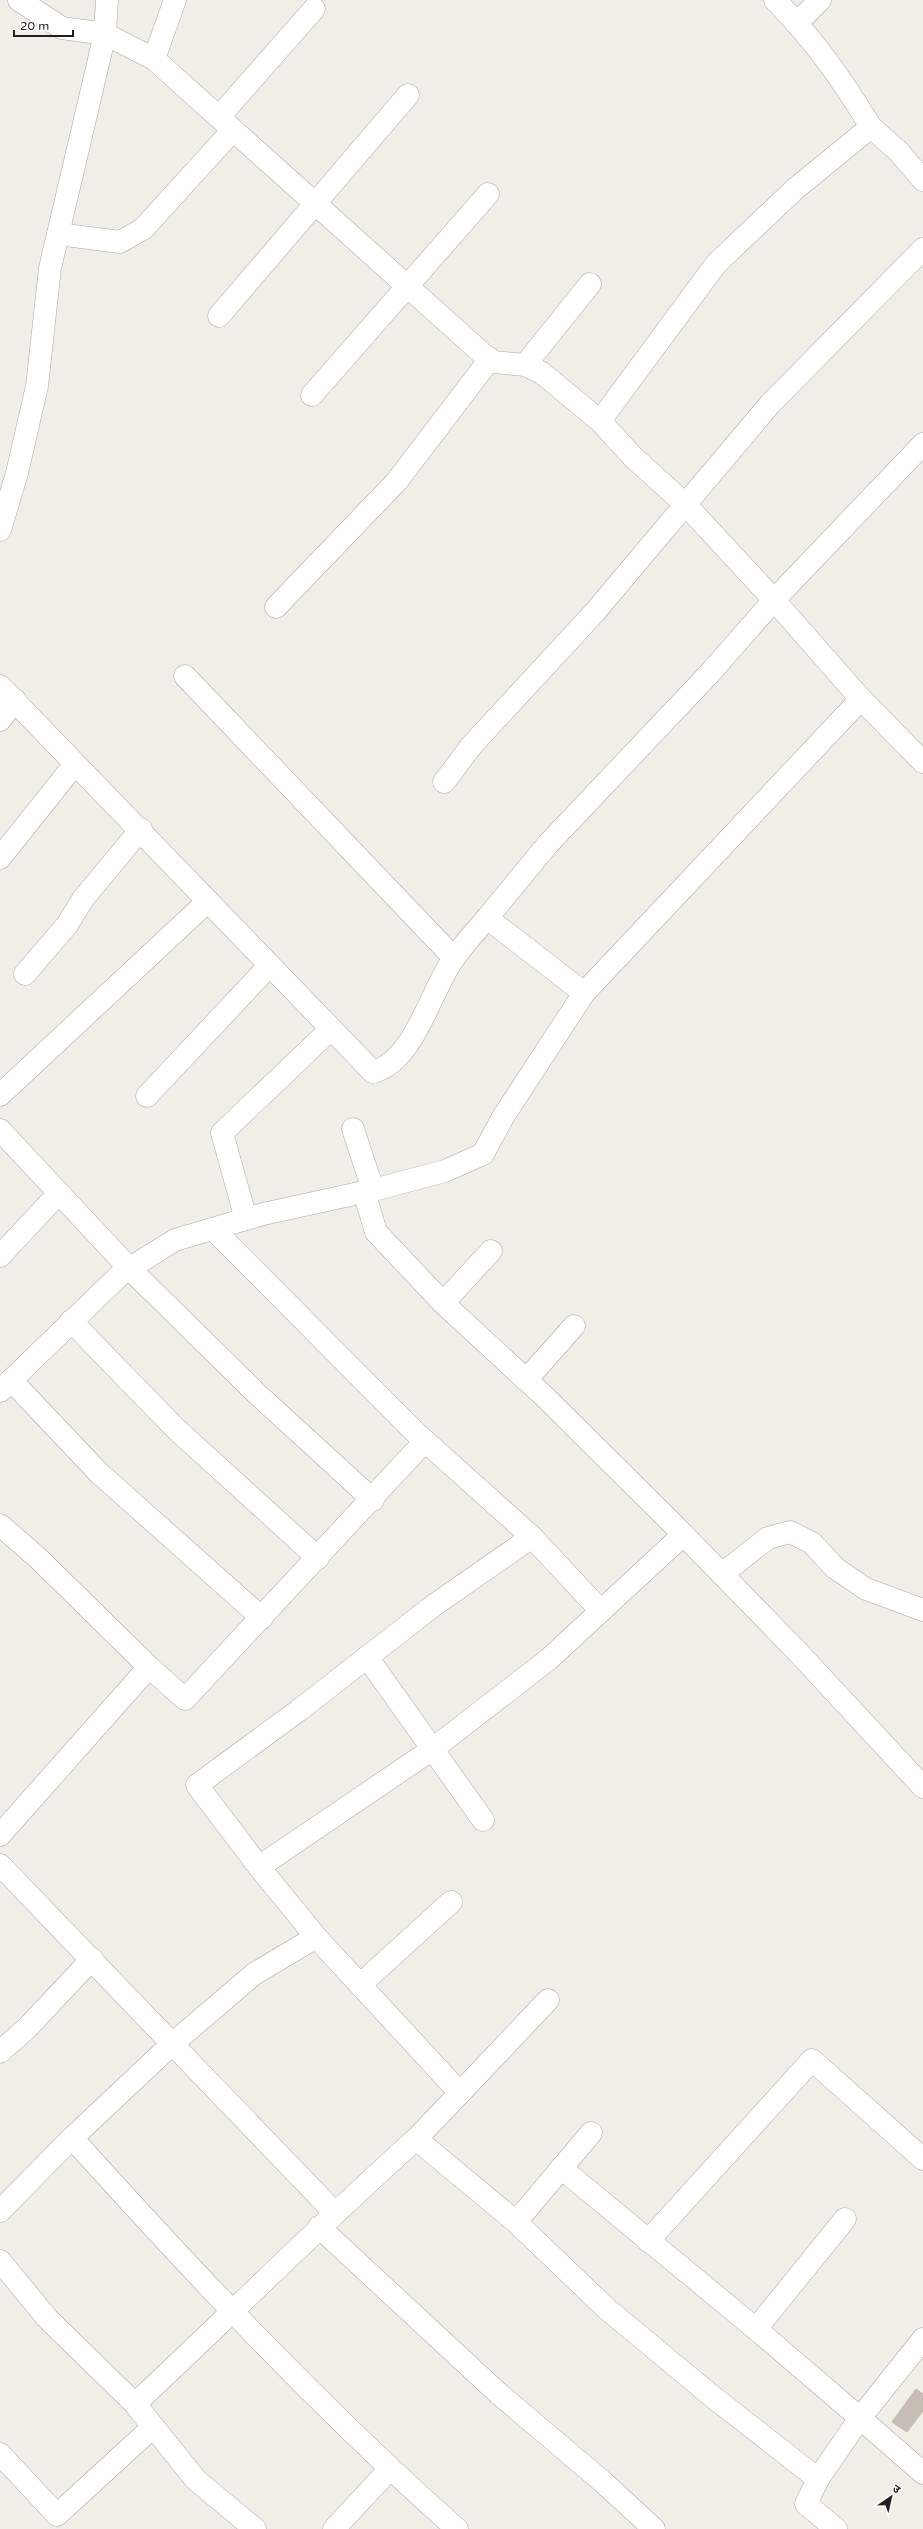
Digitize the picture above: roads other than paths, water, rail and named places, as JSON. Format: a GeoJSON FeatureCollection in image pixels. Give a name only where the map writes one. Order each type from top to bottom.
{"type":"FeatureCollection","features":[{"type":"Feature","properties":{"kind":"street"},"geometry":{"type":"LineString","coordinates":[[20,0],[62,28],[105,34],[154,59],[407,287],[490,359],[494,362],[525,365],[542,373],[600,421],[633,458],[686,505],[774,600],[861,699],[923,762]]}},
{"type":"Feature","properties":{"kind":"street"},"geometry":{"type":"LineString","coordinates":[[0,530],[17,473],[38,386],[50,268],[105,34],[107,0]]}},
{"type":"Feature","properties":{"kind":"street"},"geometry":{"type":"LineString","coordinates":[[154,59],[175,0]]}},
{"type":"Feature","properties":{"kind":"street"},"geometry":{"type":"LineString","coordinates":[[775,0],[797,22],[843,81],[871,127],[898,151],[923,180]]}},
{"type":"Feature","properties":{"kind":"street"},"geometry":{"type":"LineString","coordinates":[[797,22],[820,0]]}},
{"type":"Feature","properties":{"kind":"street"},"geometry":{"type":"LineString","coordinates":[[58,234],[120,242],[143,230],[314,9]]}},
{"type":"Feature","properties":{"kind":"street"},"geometry":{"type":"LineString","coordinates":[[219,316],[408,94]]}},
{"type":"Feature","properties":{"kind":"street"},"geometry":{"type":"LineString","coordinates":[[600,421],[716,264],[795,189],[871,127]]}},
{"type":"Feature","properties":{"kind":"street"},"geometry":{"type":"LineString","coordinates":[[312,395],[488,194]]}},
{"type":"Feature","properties":{"kind":"street"},"geometry":{"type":"LineString","coordinates":[[444,782],[472,745],[594,613],[770,404],[923,249]]}},
{"type":"Feature","properties":{"kind":"street"},"geometry":{"type":"LineString","coordinates":[[525,365],[590,284]]}},
{"type":"Feature","properties":{"kind":"street"},"geometry":{"type":"LineString","coordinates":[[276,607],[397,481],[490,359]]}},
{"type":"Feature","properties":{"kind":"street"},"geometry":{"type":"LineString","coordinates":[[8,693],[74,764],[141,829],[269,966],[374,1072],[386,1068],[408,1044],[454,958],[548,844],[710,672],[774,600],[923,444]]}},
{"type":"Feature","properties":{"kind":"street"},"geometry":{"type":"LineString","coordinates":[[185,676],[454,958]]}},
{"type":"Feature","properties":{"kind":"street"},"geometry":{"type":"LineString","coordinates":[[0,720],[8,693]]}},
{"type":"Feature","properties":{"kind":"street"},"geometry":{"type":"LineString","coordinates":[[262,1618],[99,1473],[5,1385],[71,1321],[129,1268],[175,1240],[246,1219],[368,1191],[445,1171],[482,1154],[503,1117],[584,993],[861,699]]}},
{"type":"Feature","properties":{"kind":"street"},"geometry":{"type":"LineString","coordinates":[[0,858],[74,764]]}},
{"type":"Feature","properties":{"kind":"street"},"geometry":{"type":"LineString","coordinates":[[25,974],[67,925],[83,899],[141,829]]}},
{"type":"Feature","properties":{"kind":"street"},"geometry":{"type":"LineString","coordinates":[[0,1095],[208,901]]}},
{"type":"Feature","properties":{"kind":"street"},"geometry":{"type":"LineString","coordinates":[[487,918],[584,993]]}},
{"type":"Feature","properties":{"kind":"street"},"geometry":{"type":"LineString","coordinates":[[147,1096],[269,966]]}},
{"type":"Feature","properties":{"kind":"street"},"geometry":{"type":"LineString","coordinates":[[246,1219],[222,1133],[331,1029]]}},
{"type":"Feature","properties":{"kind":"street"},"geometry":{"type":"LineString","coordinates":[[353,1129],[376,1232],[443,1303],[526,1380],[796,1649],[923,1787]]}},
{"type":"Feature","properties":{"kind":"street"},"geometry":{"type":"LineString","coordinates":[[0,1130],[129,1268],[255,1392],[373,1500]]}},
{"type":"Feature","properties":{"kind":"street"},"geometry":{"type":"LineString","coordinates":[[0,1256],[59,1193]]}},
{"type":"Feature","properties":{"kind":"street"},"geometry":{"type":"LineString","coordinates":[[213,1229],[425,1441],[532,1537],[601,1611]]}},
{"type":"Feature","properties":{"kind":"street"},"geometry":{"type":"LineString","coordinates":[[443,1303],[491,1251]]}},
{"type":"Feature","properties":{"kind":"street"},"geometry":{"type":"LineString","coordinates":[[71,1321],[175,1428],[318,1558]]}},
{"type":"Feature","properties":{"kind":"street"},"geometry":{"type":"LineString","coordinates":[[526,1380],[574,1326]]}},
{"type":"Feature","properties":{"kind":"street"},"geometry":{"type":"LineString","coordinates":[[0,1525],[38,1558],[149,1667],[185,1699],[373,1500],[425,1441]]}},
{"type":"Feature","properties":{"kind":"street"},"geometry":{"type":"LineString","coordinates":[[722,1574],[768,1538],[790,1532],[812,1543],[835,1568],[866,1589],[923,1610]]}},
{"type":"Feature","properties":{"kind":"street"},"geometry":{"type":"LineString","coordinates":[[259,1867],[434,1748],[549,1659],[683,1535]]}},
{"type":"Feature","properties":{"kind":"street"},"geometry":{"type":"LineString","coordinates":[[460,2093],[316,1937],[259,1867],[197,1785],[433,1606],[532,1537]]}},
{"type":"Feature","properties":{"kind":"street"},"geometry":{"type":"LineString","coordinates":[[367,1657],[434,1748],[484,1820]]}},
{"type":"Feature","properties":{"kind":"street"},"geometry":{"type":"LineString","coordinates":[[0,1835],[149,1667]]}},
{"type":"Feature","properties":{"kind":"street"},"geometry":{"type":"LineString","coordinates":[[0,1865],[92,1959],[171,2045],[326,2220],[498,2393],[603,2482],[654,2529]]}},
{"type":"Feature","properties":{"kind":"street"},"geometry":{"type":"LineString","coordinates":[[361,1984],[451,1902]]}},
{"type":"Feature","properties":{"kind":"street"},"geometry":{"type":"LineString","coordinates":[[0,2211],[72,2138],[171,2045],[254,1974],[316,1937]]}},
{"type":"Feature","properties":{"kind":"street"},"geometry":{"type":"LineString","coordinates":[[0,2052],[28,2027],[92,1959]]}},
{"type":"Feature","properties":{"kind":"street"},"geometry":{"type":"LineString","coordinates":[[135,2404],[234,2311],[326,2220],[416,2139],[548,2000]]}},
{"type":"Feature","properties":{"kind":"street"},"geometry":{"type":"LineString","coordinates":[[648,2241],[812,2060],[923,2159]]}},
{"type":"Feature","properties":{"kind":"street"},"geometry":{"type":"LineString","coordinates":[[516,2222],[591,2133]]}},
{"type":"Feature","properties":{"kind":"street"},"geometry":{"type":"LineString","coordinates":[[72,2138],[139,2212],[390,2470],[457,2529]]}},
{"type":"Feature","properties":{"kind":"street"},"geometry":{"type":"LineString","coordinates":[[416,2139],[516,2222],[607,2309],[712,2398],[818,2479]]}},
{"type":"Feature","properties":{"kind":"street"},"geometry":{"type":"LineString","coordinates":[[561,2168],[756,2329],[923,2473]]}},
{"type":"Feature","properties":{"kind":"street"},"geometry":{"type":"LineString","coordinates":[[756,2329],[846,2219]]}},
{"type":"Feature","properties":{"kind":"street"},"geometry":{"type":"LineString","coordinates":[[0,2262],[47,2318],[135,2404],[196,2480],[255,2529]]}},
{"type":"Feature","properties":{"kind":"street"},"geometry":{"type":"LineString","coordinates":[[836,2529],[806,2504],[818,2479],[860,2418],[923,2339]]}},
{"type":"Feature","properties":{"kind":"street"},"geometry":{"type":"LineString","coordinates":[[0,2454],[57,2515],[153,2427]]}},
{"type":"Feature","properties":{"kind":"street"},"geometry":{"type":"LineString","coordinates":[[334,2529],[390,2470]]}}]}
